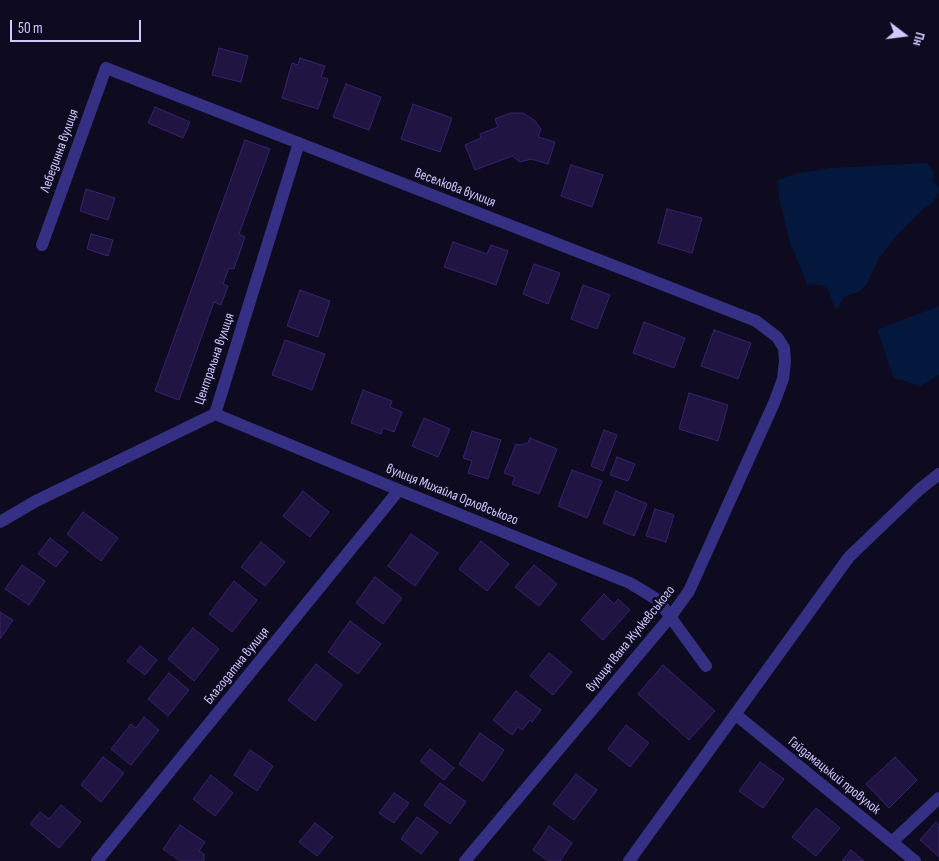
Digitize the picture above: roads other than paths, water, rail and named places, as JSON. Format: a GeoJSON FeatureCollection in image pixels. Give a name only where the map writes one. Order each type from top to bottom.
{"type":"FeatureCollection","features":[{"type":"Feature","properties":{"kind":"street","name":"Веселкова вулиця"},"geometry":{"type":"LineString","coordinates":[[106,68],[756,321],[778,337],[784,348]]}},
{"type":"Feature","properties":{"kind":"street","name":"Лебединна вулиця"},"geometry":{"type":"LineString","coordinates":[[42,245],[106,68]]}},
{"type":"Feature","properties":{"kind":"street","name":"Центральна вулиця"},"geometry":{"type":"LineString","coordinates":[[0,522],[36,500],[215,414],[299,143]]}},
{"type":"Feature","properties":{"kind":"street","name":"вулиця Івана Жулкевського"},"geometry":{"type":"LineString","coordinates":[[465,861],[671,616],[689,591],[774,403],[783,379],[784,348]]}},
{"type":"Feature","properties":{"kind":"street","name":"вулиця Михайла Орловського"},"geometry":{"type":"LineString","coordinates":[[215,414],[630,583],[658,600],[706,666]]}},
{"type":"Feature","properties":{"kind":"street"},"geometry":{"type":"LineString","coordinates":[[629,861],[849,557],[920,489],[939,474]]}},
{"type":"Feature","properties":{"kind":"street","name":"Благодатна вулиця"},"geometry":{"type":"LineString","coordinates":[[97,861],[399,490]]}},
{"type":"Feature","properties":{"kind":"street","name":"Гайдамацький провулок"},"geometry":{"type":"LineString","coordinates":[[735,714],[915,861]]}},
{"type":"Feature","properties":{"kind":"street"},"geometry":{"type":"LineString","coordinates":[[892,842],[939,798]]}},
{"type":"Feature","properties":{"kind":"water"},"geometry":{"type":"Polygon","coordinates":[[[926,163],[934,171],[933,182],[938,186],[939,192],[931,204],[924,208],[896,236],[879,258],[866,285],[860,291],[846,296],[839,306],[835,308],[827,288],[821,285],[807,284],[789,239],[779,198],[778,180],[800,173],[829,168],[926,163]]]}},
{"type":"Feature","properties":{"kind":"water"},"geometry":{"type":"Polygon","coordinates":[[[939,306],[939,375],[920,386],[894,378],[877,330],[939,306]]]}}]}
